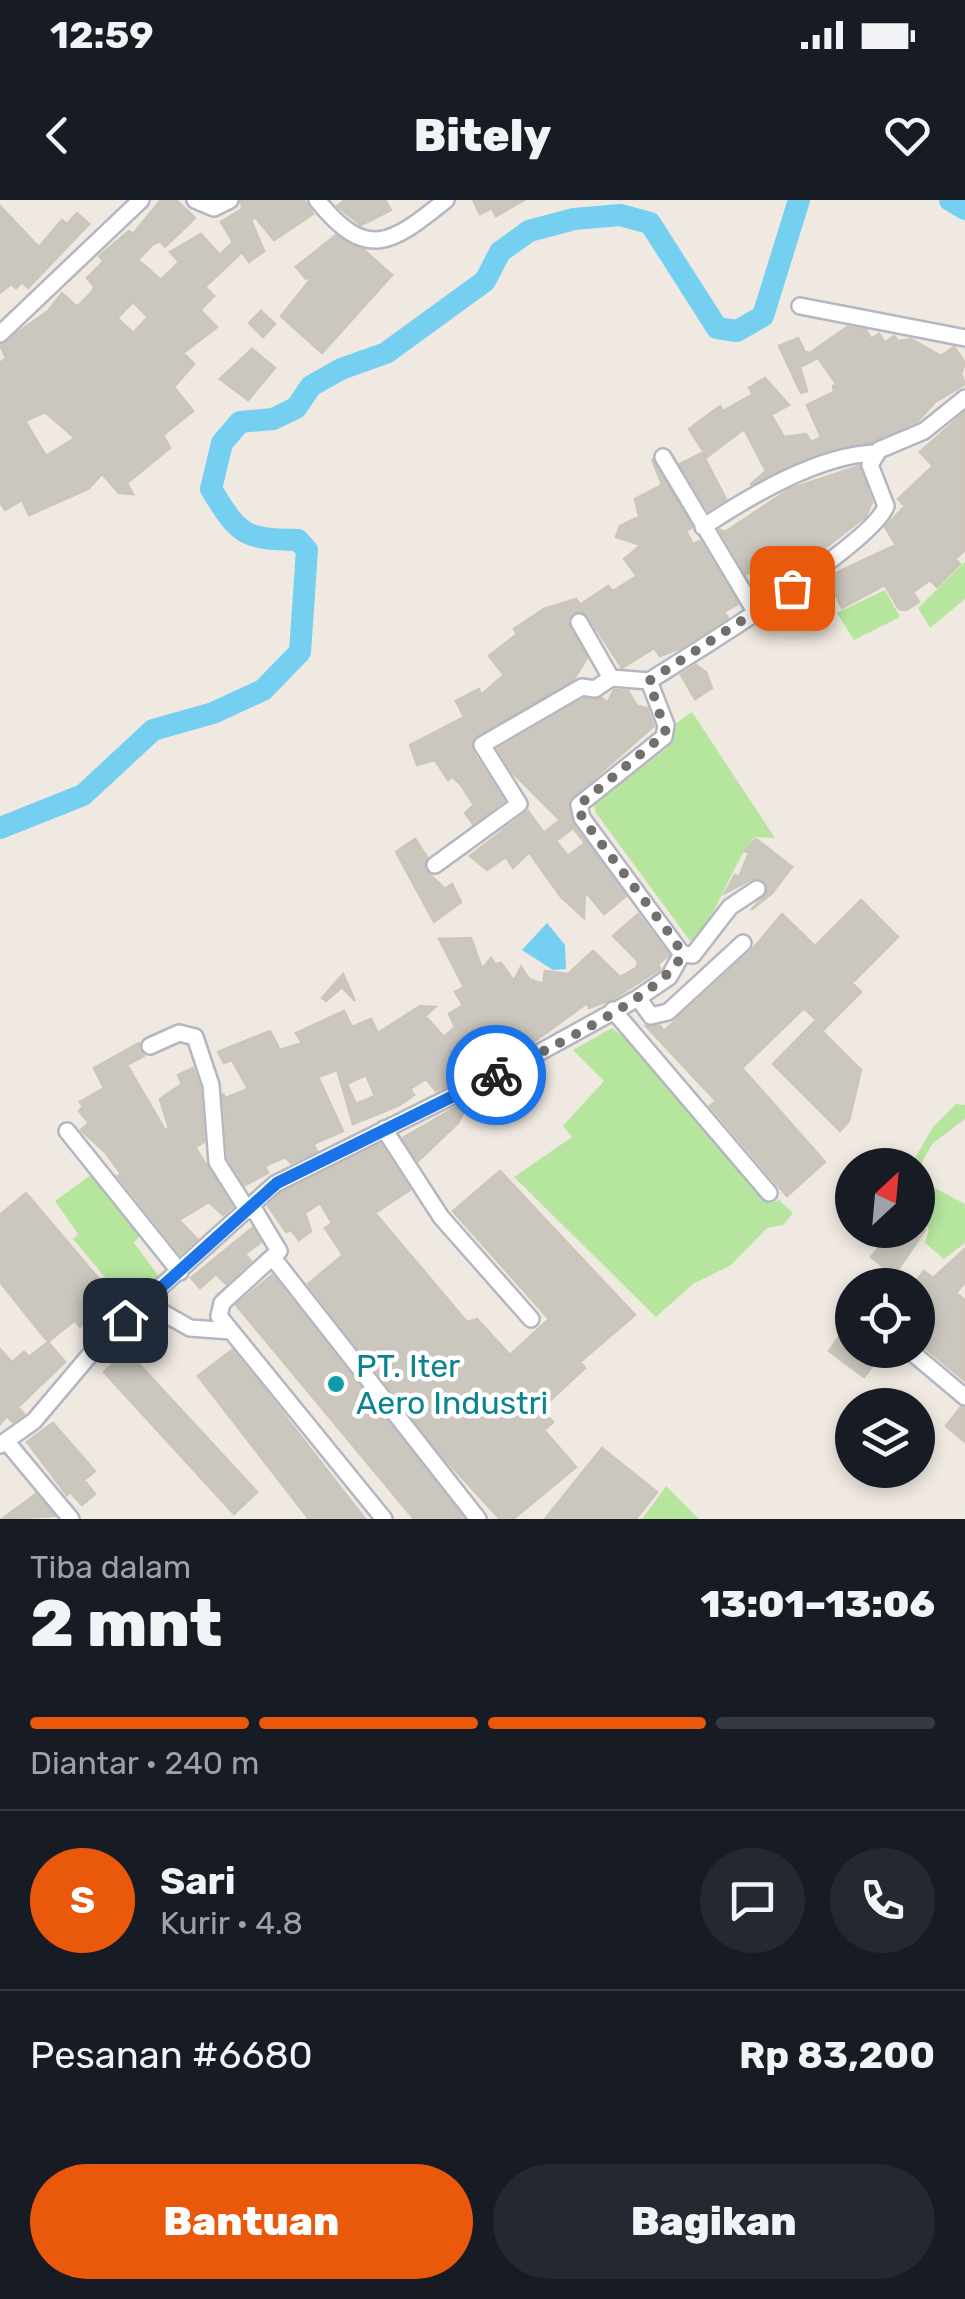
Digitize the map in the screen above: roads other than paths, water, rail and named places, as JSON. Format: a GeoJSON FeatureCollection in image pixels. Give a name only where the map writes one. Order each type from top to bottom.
{"type":"FeatureCollection","features":[{"type":"Feature","properties":{"kind":"street"},"geometry":{"type":"LineString","coordinates":[[0,334],[141,200]]}},
{"type":"Feature","properties":{"kind":"street"},"geometry":{"type":"LineString","coordinates":[[196,200],[214,208],[230,200]]}},
{"type":"Feature","properties":{"kind":"street"},"geometry":{"type":"LineString","coordinates":[[317,200],[340,228],[370,241],[406,232],[446,200]]}},
{"type":"Feature","properties":{"kind":"street"},"geometry":{"type":"LineString","coordinates":[[800,306],[965,338]]}},
{"type":"Feature","properties":{"kind":"street"},"geometry":{"type":"LineString","coordinates":[[703,527],[806,473],[853,454],[875,454],[924,432],[965,398]]}},
{"type":"Feature","properties":{"kind":"street"},"geometry":{"type":"LineString","coordinates":[[434,865],[519,804],[482,746],[582,687],[595,689],[611,678],[649,681],[755,612],[881,518],[886,506],[870,465],[875,454]]}},
{"type":"Feature","properties":{"kind":"street"},"geometry":{"type":"LineString","coordinates":[[663,457],[755,612]]}},
{"type":"Feature","properties":{"kind":"street"},"geometry":{"type":"LineString","coordinates":[[579,622],[611,678]]}},
{"type":"Feature","properties":{"kind":"street"},"geometry":{"type":"LineString","coordinates":[[649,681],[666,733],[582,800],[578,810],[682,954],[692,955],[730,907],[756,889]]}},
{"type":"Feature","properties":{"kind":"street"},"geometry":{"type":"LineString","coordinates":[[638,998],[651,1016],[668,1012],[742,942]]}},
{"type":"Feature","properties":{"kind":"street"},"geometry":{"type":"LineString","coordinates":[[71,1519],[3,1443],[34,1421],[93,1349],[250,1208],[301,1168],[533,1056],[638,998],[669,977],[682,954]]}},
{"type":"Feature","properties":{"kind":"street"},"geometry":{"type":"LineString","coordinates":[[613,1010],[769,1193]]}},
{"type":"Feature","properties":{"kind":"street"},"geometry":{"type":"LineString","coordinates":[[150,1046],[179,1033],[195,1037],[211,1085],[218,1166],[278,1248],[274,1258],[220,1306],[219,1316],[384,1519]]}},
{"type":"Feature","properties":{"kind":"street"},"geometry":{"type":"LineString","coordinates":[[384,1129],[441,1216],[531,1320]]}},
{"type":"Feature","properties":{"kind":"street"},"geometry":{"type":"LineString","coordinates":[[67,1132],[180,1272]]}},
{"type":"Feature","properties":{"kind":"street"},"geometry":{"type":"LineString","coordinates":[[274,1258],[478,1519]]}},
{"type":"Feature","properties":{"kind":"street"},"geometry":{"type":"LineString","coordinates":[[146,1304],[190,1328],[231,1331]]}},
{"type":"Feature","properties":{"kind":"street"},"geometry":{"type":"LineString","coordinates":[[930,1368],[965,1397]]}},
{"type":"Feature","properties":{"kind":"water"},"geometry":{"type":"Polygon","coordinates":[[[547,923],[565,945],[566,969],[553,970],[522,950],[547,923]]]}},
{"type":"Feature","properties":{"kind":"waterway"},"geometry":{"type":"LineString","coordinates":[[0,828],[83,795],[153,730],[213,713],[263,690],[300,652],[307,550],[298,540],[265,538],[244,531],[211,489],[222,443],[240,422],[273,419],[296,408],[311,386],[341,369],[386,353],[485,281],[500,252],[529,231],[574,219],[620,215],[650,223],[717,328],[737,331],[763,316],[799,200]]}},
{"type":"Feature","properties":{"kind":"waterway"},"geometry":{"type":"LineString","coordinates":[[950,200],[965,209]]}},
{"type":"Feature","properties":{"kind":"place","name":"PT. Iter Aero Industri"},"geometry":{"type":"Point","coordinates":[336,1384]}}]}
